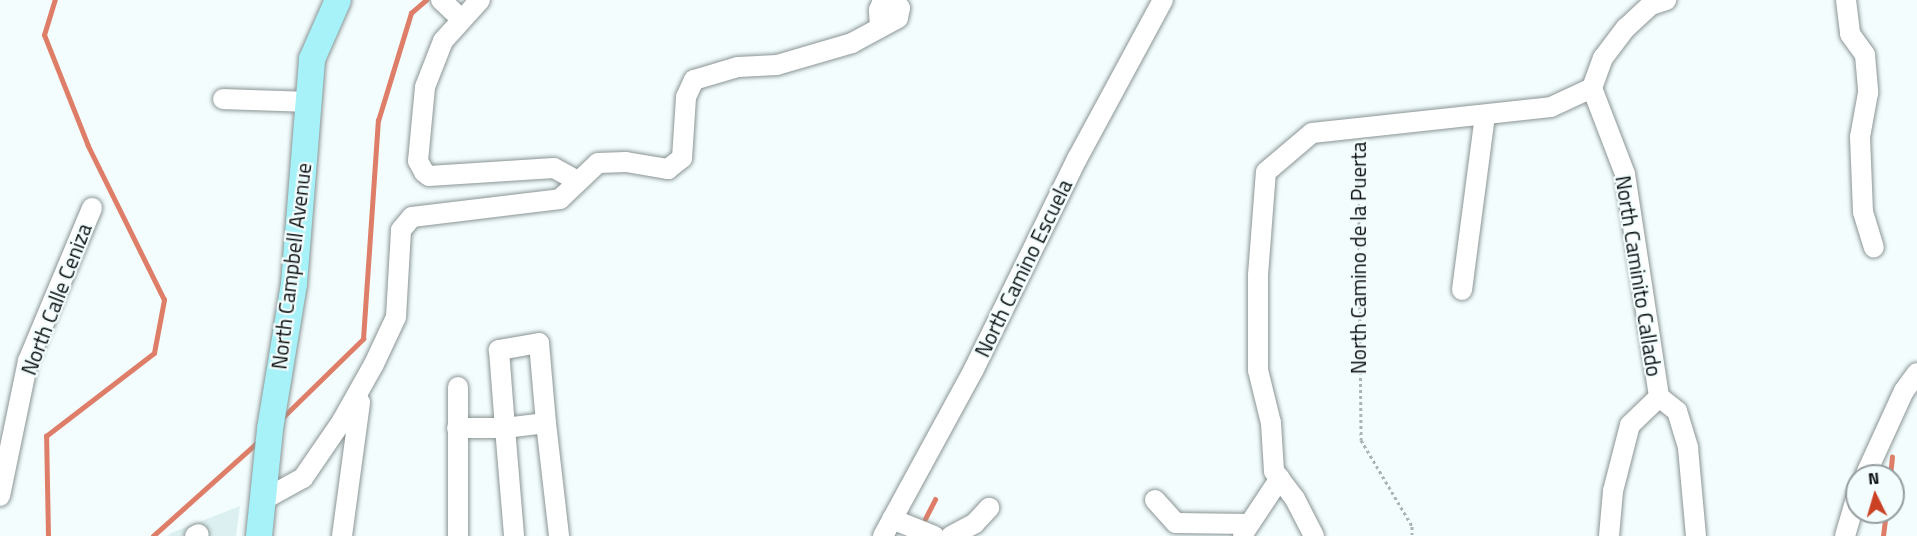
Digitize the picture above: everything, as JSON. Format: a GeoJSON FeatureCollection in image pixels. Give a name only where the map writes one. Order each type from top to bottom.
{"type":"FeatureCollection","features":[{"type":"Feature","properties":{"kind":"main road","name":"North Campbell Avenue"},"geometry":{"type":"LineString","coordinates":[[259,536],[270,436],[294,284],[312,59],[338,0]]}},
{"type":"Feature","properties":{"kind":"street"},"geometry":{"type":"LineString","coordinates":[[480,0],[460,18],[443,41],[425,87],[418,161],[423,172],[429,176],[554,168],[577,181]]}},
{"type":"Feature","properties":{"kind":"street"},"geometry":{"type":"LineString","coordinates":[[263,500],[303,478],[365,382],[396,317],[401,230],[412,217],[560,200],[598,163],[626,162],[668,169],[682,158],[686,97],[694,80],[738,67],[777,66],[852,43],[880,26],[879,10],[882,3],[893,0]]}},
{"type":"Feature","properties":{"kind":"street","name":"North Camino Escuela"},"geometry":{"type":"LineString","coordinates":[[887,527],[974,369],[1077,159],[1163,0]]}},
{"type":"Feature","properties":{"kind":"street"},"geometry":{"type":"LineString","coordinates":[[1592,88],[1603,58],[1626,28],[1652,5],[1665,0]]}},
{"type":"Feature","properties":{"kind":"street"},"geometry":{"type":"LineString","coordinates":[[1846,0],[1850,34],[1865,55],[1868,93],[1860,137],[1863,212],[1874,247]]}},
{"type":"Feature","properties":{"kind":"street"},"geometry":{"type":"LineString","coordinates":[[443,2],[460,18]]}},
{"type":"Feature","properties":{"kind":"street","name":"North Camino de la Puerta"},"geometry":{"type":"LineString","coordinates":[[1358,127],[1485,116],[1551,106],[1592,88]]}},
{"type":"Feature","properties":{"kind":"street","name":"North Caminito Callado"},"geometry":{"type":"LineString","coordinates":[[1592,88],[1625,174],[1659,397]]}},
{"type":"Feature","properties":{"kind":"street"},"geometry":{"type":"LineString","coordinates":[[223,99],[309,102]]}},
{"type":"Feature","properties":{"kind":"street"},"geometry":{"type":"LineString","coordinates":[[1462,290],[1485,116]]}},
{"type":"Feature","properties":{"kind":"street"},"geometry":{"type":"LineString","coordinates":[[1314,536],[1274,471],[1271,423],[1258,370],[1258,275],[1266,172],[1312,133],[1358,127]]}},
{"type":"Feature","properties":{"kind":"street","name":"North Calle Ceniza"},"geometry":{"type":"LineString","coordinates":[[0,496],[28,361],[92,208]]}},
{"type":"Feature","properties":{"kind":"street"},"geometry":{"type":"LineString","coordinates":[[514,536],[499,350],[539,343],[559,536]]}},
{"type":"Feature","properties":{"kind":"street"},"geometry":{"type":"LineString","coordinates":[[1871,464],[1904,391],[1917,373]]}},
{"type":"Feature","properties":{"kind":"street"},"geometry":{"type":"LineString","coordinates":[[342,536],[355,422],[365,382]]}},
{"type":"Feature","properties":{"kind":"street"},"geometry":{"type":"LineString","coordinates":[[458,387],[458,536]]}},
{"type":"Feature","properties":{"kind":"street"},"geometry":{"type":"LineString","coordinates":[[1609,536],[1613,491],[1630,425],[1659,397],[1677,411],[1689,448],[1696,536]]}},
{"type":"Feature","properties":{"kind":"street"},"geometry":{"type":"LineString","coordinates":[[457,428],[505,428],[546,423]]}},
{"type":"Feature","properties":{"kind":"street"},"geometry":{"type":"LineString","coordinates":[[1155,500],[1176,523],[1245,530],[1280,478]]}},
{"type":"Feature","properties":{"kind":"street"},"geometry":{"type":"LineString","coordinates":[[951,536],[975,523],[989,508]]}},
{"type":"Feature","properties":{"kind":"street"},"geometry":{"type":"LineString","coordinates":[[887,527],[934,536]]}},
{"type":"Feature","properties":{"kind":"path","name":"North Camino de la Puerta"},"geometry":{"type":"LineString","coordinates":[[1358,127],[1361,440],[1412,526],[1412,536]]}},
{"type":"Feature","properties":{"kind":"shaded area"},"geometry":{"type":"Polygon","coordinates":[[[240,506],[236,536],[167,536],[171,533],[240,506]]]}},
{"type":"Feature","properties":{"kind":"waterway"},"geometry":{"type":"LineString","coordinates":[[48,536],[46,436],[154,353],[164,300],[88,146],[44,35],[55,0]]}},
{"type":"Feature","properties":{"kind":"waterway"},"geometry":{"type":"LineString","coordinates":[[281,419],[363,339],[378,121],[411,13],[426,0]]}},
{"type":"Feature","properties":{"kind":"waterway"},"geometry":{"type":"LineString","coordinates":[[153,536],[260,440]]}},
{"type":"Feature","properties":{"kind":"waterway"},"geometry":{"type":"LineString","coordinates":[[1891,464],[1892,457]]}},
{"type":"Feature","properties":{"kind":"waterway"},"geometry":{"type":"LineString","coordinates":[[925,519],[935,499]]}},
{"type":"Feature","properties":{"kind":"waterway"},"geometry":{"type":"LineString","coordinates":[[1883,536],[1884,524]]}}]}
